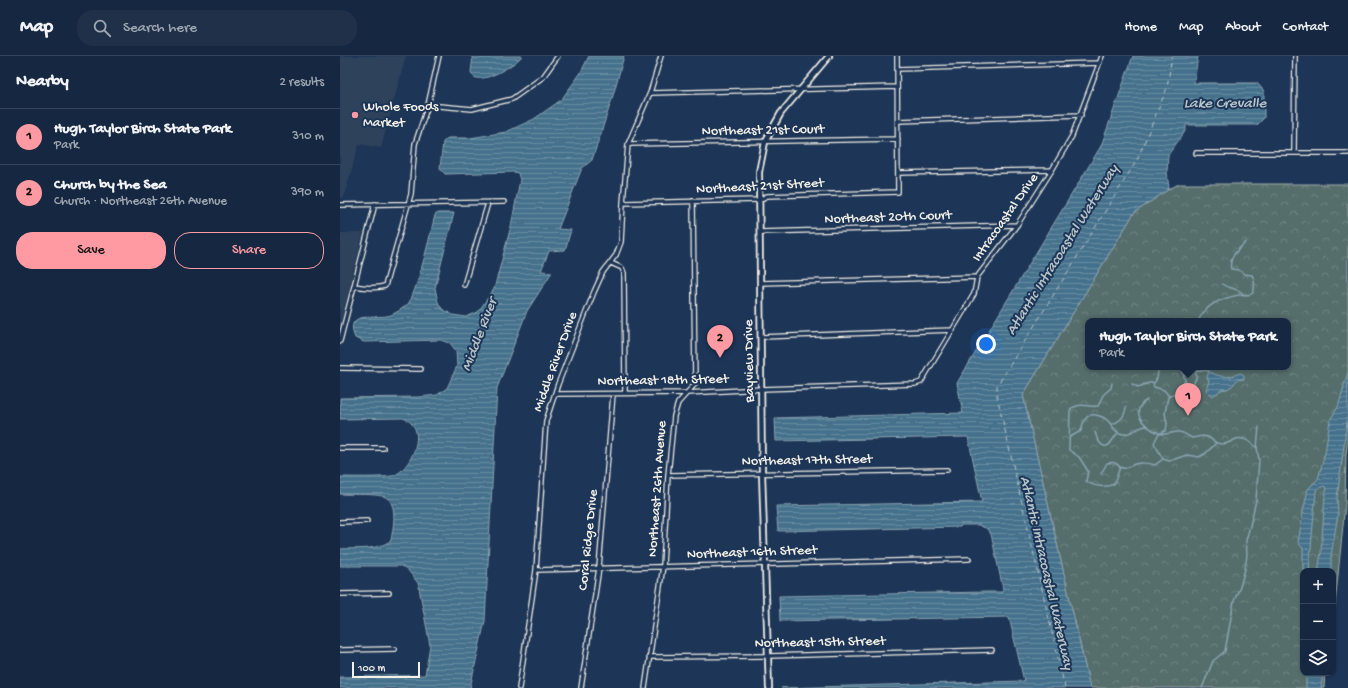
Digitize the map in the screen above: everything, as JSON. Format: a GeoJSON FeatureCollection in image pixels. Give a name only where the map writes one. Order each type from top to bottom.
{"type":"FeatureCollection","features":[{"type":"Feature","properties":{"kind":"street"},"geometry":{"type":"LineString","coordinates":[[354,286],[378,288],[385,286],[411,194],[416,144],[428,105],[439,56]]}},
{"type":"Feature","properties":{"kind":"street"},"geometry":{"type":"LineString","coordinates":[[428,105],[472,109],[512,99],[543,77],[558,56]]}},
{"type":"Feature","properties":{"kind":"street","name":"Middle River Drive"},"geometry":{"type":"LineString","coordinates":[[519,688],[536,570],[546,421],[594,292],[603,272],[611,263],[621,242],[628,144],[650,93],[660,56]]}},
{"type":"Feature","properties":{"kind":"street","name":"Bayview Drive"},"geometry":{"type":"LineString","coordinates":[[769,688],[762,473],[759,172],[765,142],[781,113],[829,56]]}},
{"type":"Feature","properties":{"kind":"street"},"geometry":{"type":"LineString","coordinates":[[897,56],[898,173],[1052,170]]}},
{"type":"Feature","properties":{"kind":"street","name":"Intracoastal Drive"},"geometry":{"type":"LineString","coordinates":[[915,384],[921,382],[974,294],[977,277],[1017,225],[1072,136],[1102,56]]}},
{"type":"Feature","properties":{"kind":"street"},"geometry":{"type":"LineString","coordinates":[[1294,153],[1295,56]]}},
{"type":"Feature","properties":{"kind":"street"},"geometry":{"type":"LineString","coordinates":[[897,69],[1099,63]]}},
{"type":"Feature","properties":{"kind":"street"},"geometry":{"type":"LineString","coordinates":[[650,93],[898,87]]}},
{"type":"Feature","properties":{"kind":"street"},"geometry":{"type":"LineString","coordinates":[[898,121],[1081,115]]}},
{"type":"Feature","properties":{"kind":"street","name":"Northeast 21st Court"},"geometry":{"type":"LineString","coordinates":[[628,144],[898,139]]}},
{"type":"Feature","properties":{"kind":"street"},"geometry":{"type":"LineString","coordinates":[[1196,154],[1348,153]]}},
{"type":"Feature","properties":{"kind":"street","name":"Northeast 21st Street"},"geometry":{"type":"LineString","coordinates":[[623,203],[759,200],[767,196],[898,192],[898,173]]}},
{"type":"Feature","properties":{"kind":"street","name":"Northeast 26th Avenue"},"geometry":{"type":"LineString","coordinates":[[645,688],[663,566],[668,475],[674,416],[678,403],[694,384],[693,201]]}},
{"type":"Feature","properties":{"kind":"street"},"geometry":{"type":"LineString","coordinates":[[340,205],[504,202]]}},
{"type":"Feature","properties":{"kind":"street"},"geometry":{"type":"LineString","coordinates":[[464,285],[488,203]]}},
{"type":"Feature","properties":{"kind":"street"},"geometry":{"type":"LineString","coordinates":[[340,341],[375,204]]}},
{"type":"Feature","properties":{"kind":"street","name":"Northeast 20th Court"},"geometry":{"type":"LineString","coordinates":[[760,232],[1017,225]]}},
{"type":"Feature","properties":{"kind":"street"},"geometry":{"type":"LineString","coordinates":[[611,263],[622,268],[624,273],[625,393]]}},
{"type":"Feature","properties":{"kind":"street"},"geometry":{"type":"LineString","coordinates":[[760,283],[977,277]]}},
{"type":"Feature","properties":{"kind":"street"},"geometry":{"type":"LineString","coordinates":[[761,337],[953,330]]}},
{"type":"Feature","properties":{"kind":"street"},"geometry":{"type":"LineString","coordinates":[[340,368],[421,368]]}},
{"type":"Feature","properties":{"kind":"street","name":"Northeast 18th Street"},"geometry":{"type":"LineString","coordinates":[[555,394],[687,393],[915,384]]}},
{"type":"Feature","properties":{"kind":"street","name":"Coral Ridge Drive"},"geometry":{"type":"LineString","coordinates":[[581,688],[599,568],[613,394]]}},
{"type":"Feature","properties":{"kind":"street"},"geometry":{"type":"LineString","coordinates":[[340,448],[383,448]]}},
{"type":"Feature","properties":{"kind":"street","name":"Northeast 17th Street"},"geometry":{"type":"LineString","coordinates":[[668,475],[947,470]]}},
{"type":"Feature","properties":{"kind":"street"},"geometry":{"type":"LineString","coordinates":[[340,522],[367,521]]}},
{"type":"Feature","properties":{"kind":"street","name":"Northeast 16th Street"},"geometry":{"type":"LineString","coordinates":[[536,570],[969,559]]}},
{"type":"Feature","properties":{"kind":"street"},"geometry":{"type":"LineString","coordinates":[[340,594],[389,593]]}},
{"type":"Feature","properties":{"kind":"street"},"geometry":{"type":"LineString","coordinates":[[340,650],[395,649]]}},
{"type":"Feature","properties":{"kind":"street","name":"Northeast 15th Street"},"geometry":{"type":"LineString","coordinates":[[649,657],[768,656],[992,650]]}},
{"type":"Feature","properties":{"kind":"shaded area"},"geometry":{"type":"Polygon","coordinates":[[[340,56],[406,56],[381,148],[359,144],[344,197],[340,197],[340,56]]]}},
{"type":"Feature","properties":{"kind":"shaded area"},"geometry":{"type":"Polygon","coordinates":[[[340,233],[363,233],[340,327],[340,233]]]}},
{"type":"Feature","properties":{"kind":"green space"},"geometry":{"type":"Polygon","coordinates":[[[1179,184],[1348,184],[1348,437],[1346,455],[1345,505],[1336,595],[1336,568],[1300,568],[1300,676],[1325,676],[1324,688],[1090,688],[1023,395],[1134,213],[1169,189],[1179,184]]]}},
{"type":"Feature","properties":{"kind":"water"},"geometry":{"type":"Polygon","coordinates":[[[473,56],[522,56],[501,71],[482,78],[475,77],[471,73],[473,56]]]}},
{"type":"Feature","properties":{"kind":"water","name":"Middle River"},"geometry":{"type":"Polygon","coordinates":[[[589,56],[624,56],[592,160],[582,168],[558,229],[571,230],[565,250],[549,251],[541,271],[552,272],[527,311],[497,388],[485,621],[470,688],[340,688],[340,677],[425,675],[430,645],[418,583],[407,569],[401,566],[340,566],[340,549],[360,549],[380,546],[391,540],[394,512],[393,506],[384,496],[340,494],[340,477],[378,477],[395,475],[406,466],[414,451],[417,436],[415,429],[410,422],[403,418],[340,419],[340,398],[419,397],[437,395],[447,388],[457,366],[456,351],[450,343],[441,340],[364,342],[355,338],[352,329],[353,323],[357,319],[391,315],[407,305],[415,290],[435,215],[438,213],[454,213],[435,288],[438,302],[442,309],[453,315],[466,317],[478,312],[494,289],[511,226],[520,180],[518,173],[513,172],[445,174],[440,168],[443,142],[448,138],[470,138],[506,132],[534,119],[561,100],[580,74],[589,56]]]}},
{"type":"Feature","properties":{"kind":"water"},"geometry":{"type":"Polygon","coordinates":[[[1133,56],[1198,56],[1194,83],[1257,83],[1264,91],[1264,118],[1257,125],[1186,125],[1186,130],[1168,155],[1167,172],[1169,189],[1134,213],[1023,395],[1090,688],[781,688],[1024,681],[1009,617],[780,621],[779,596],[1002,592],[1003,589],[991,534],[986,528],[980,525],[961,525],[960,527],[778,531],[776,506],[982,502],[968,437],[776,441],[775,418],[963,413],[957,383],[1101,146],[1133,56]]]}},
{"type":"Feature","properties":{"kind":"water"},"geometry":{"type":"Polygon","coordinates":[[[1209,371],[1216,375],[1228,377],[1240,373],[1244,375],[1244,379],[1237,380],[1232,386],[1221,390],[1213,396],[1206,390],[1209,381],[1207,377],[1209,371]]]}},
{"type":"Feature","properties":{"kind":"water"},"geometry":{"type":"Polygon","coordinates":[[[1348,372],[1348,414],[1337,498],[1338,514],[1331,556],[1331,568],[1318,568],[1325,495],[1327,489],[1324,486],[1316,490],[1309,568],[1303,568],[1303,548],[1298,543],[1308,489],[1318,479],[1325,453],[1330,420],[1338,407],[1348,372]]]}},
{"type":"Feature","properties":{"kind":"water"},"geometry":{"type":"Polygon","coordinates":[[[1306,676],[1323,676],[1321,688],[1306,688],[1306,676]]]}},
{"type":"Feature","properties":{"kind":"waterway"},"geometry":{"type":"LineString","coordinates":[[1200,318],[1205,310],[1215,303],[1232,297],[1249,295],[1253,293],[1254,279],[1252,275],[1244,274],[1239,270],[1231,269],[1230,265],[1232,257],[1246,242]]}},
{"type":"Feature","properties":{"kind":"waterway"},"geometry":{"type":"LineString","coordinates":[[1222,284],[1243,294]]}},
{"type":"Feature","properties":{"kind":"waterway"},"geometry":{"type":"LineString","coordinates":[[1183,370],[1185,381],[1176,393],[1168,397],[1165,413],[1167,424],[1166,430],[1158,435],[1154,443],[1163,459],[1169,461],[1187,455],[1199,457],[1206,453],[1216,443]]}},
{"type":"Feature","properties":{"kind":"waterway"},"geometry":{"type":"LineString","coordinates":[[1185,381],[1188,384],[1193,385],[1196,378],[1196,372],[1200,370],[1209,371]]}},
{"type":"Feature","properties":{"kind":"waterway"},"geometry":{"type":"LineString","coordinates":[[1158,371],[1157,378],[1153,384],[1154,387],[1164,390],[1169,396]]}},
{"type":"Feature","properties":{"kind":"waterway"},"geometry":{"type":"LineString","coordinates":[[1112,383],[1111,388],[1103,395],[1098,406],[1080,405],[1072,408],[1070,411],[1069,450],[1079,457],[1088,471],[1086,481],[1096,486],[1111,485],[1114,484],[1120,467],[1125,468],[1140,463],[1155,465],[1163,459]]}},
{"type":"Feature","properties":{"kind":"waterway"},"geometry":{"type":"LineString","coordinates":[[1132,384],[1138,387],[1152,383]]}},
{"type":"Feature","properties":{"kind":"waterway"},"geometry":{"type":"LineString","coordinates":[[1147,400],[1141,405],[1139,414],[1144,423],[1159,433],[1164,434],[1180,432],[1192,438],[1206,436],[1220,444],[1237,439],[1243,439],[1257,448]]}},
{"type":"Feature","properties":{"kind":"waterway"},"geometry":{"type":"LineString","coordinates":[[1111,425],[1122,418],[1126,407]]}},
{"type":"Feature","properties":{"kind":"waterway"},"geometry":{"type":"LineString","coordinates":[[1070,437],[1081,431],[1085,419],[1092,415],[1105,418],[1116,430],[1123,434],[1146,426]]}},
{"type":"Feature","properties":{"kind":"waterway"},"geometry":{"type":"LineString","coordinates":[[1202,688],[1213,661],[1225,651],[1234,601],[1245,569],[1247,555],[1246,540],[1256,500],[1259,460],[1257,448],[1259,427]]}},
{"type":"Feature","properties":{"kind":"waterway"},"geometry":{"type":"LineString","coordinates":[[1095,432],[1097,439],[1104,446],[1109,445],[1118,433]]}},
{"type":"Feature","properties":{"kind":"waterway"},"geometry":{"type":"LineString","coordinates":[[1101,474],[1107,463],[1111,462],[1120,467]]}},
{"type":"Feature","properties":{"kind":"ferry route"},"geometry":{"type":"LineString","coordinates":[[1065,688],[997,396],[997,386],[1137,160],[1167,88],[1172,56]]}},
{"type":"Feature","properties":{"kind":"place","name":"Whole Foods Market"},"geometry":{"type":"Point","coordinates":[355,115]}},
{"type":"Feature","properties":{"kind":"place","name":"Church by the Sea"},"geometry":{"type":"Point","coordinates":[720,358]}},
{"type":"Feature","properties":{"kind":"place","name":"Hugh Taylor Birch State Park"},"geometry":{"type":"Point","coordinates":[1188,416]}},
{"type":"Feature","properties":{"kind":"water label","name":"Lake Crevalle"},"geometry":{"type":"Point","coordinates":[1225,104]}},
{"type":"Feature","properties":{"kind":"water label","name":"Atlantic Intracoastal Waterway"},"geometry":{"type":"Point","coordinates":[1063,250]}},
{"type":"Feature","properties":{"kind":"water label","name":"Atlantic Intracoastal Waterway"},"geometry":{"type":"Point","coordinates":[1046,573]}}]}
